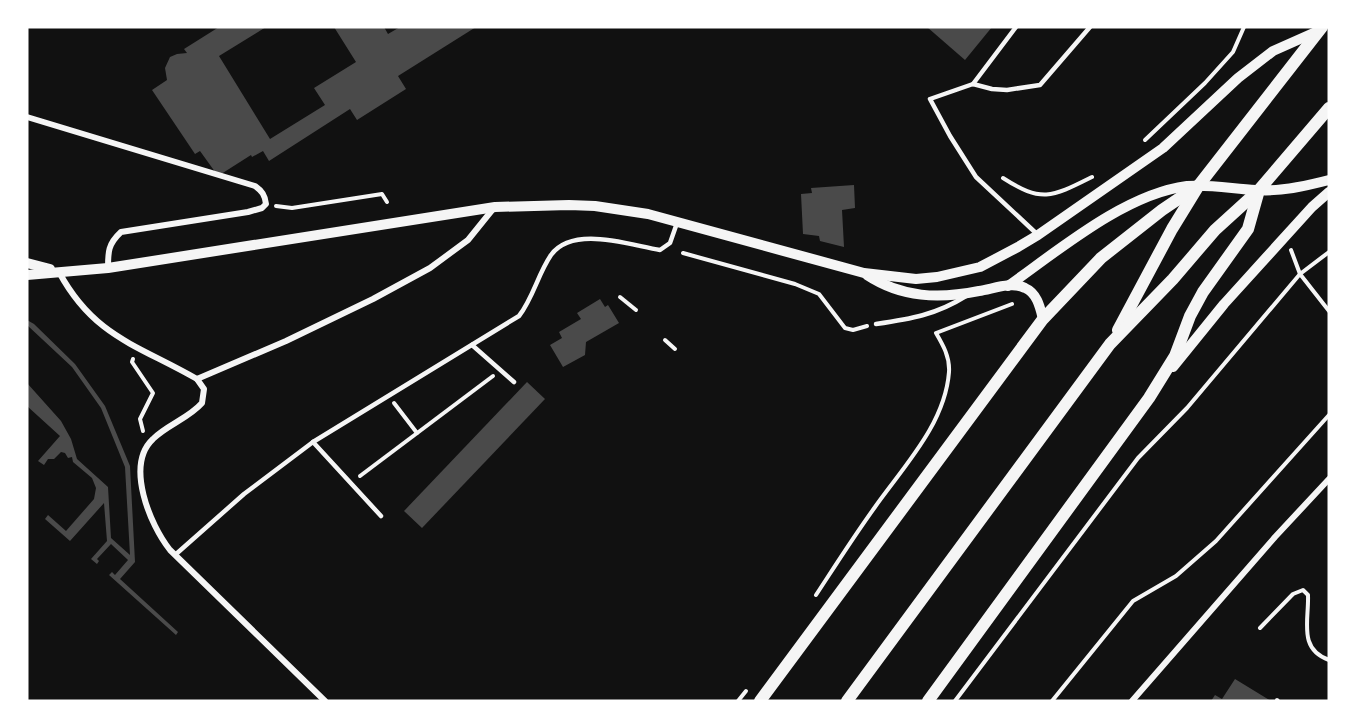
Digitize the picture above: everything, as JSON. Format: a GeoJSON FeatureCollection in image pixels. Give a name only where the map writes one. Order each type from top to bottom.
{"type":"FeatureCollection","features":[{"type":"Feature","properties":{"kind":"main road"},"geometry":{"type":"LineString","coordinates":[[1110,344],[1172,229],[1199,185],[1320,29]]}},
{"type":"Feature","properties":{"kind":"main road"},"geometry":{"type":"LineString","coordinates":[[847,701],[1110,344],[1173,279],[1215,230],[1259,190],[1329,108]]}},
{"type":"Feature","properties":{"kind":"main road"},"geometry":{"type":"LineString","coordinates":[[760,701],[1043,319],[1101,258],[1155,215],[1199,185]]}},
{"type":"Feature","properties":{"kind":"main road"},"geometry":{"type":"LineString","coordinates":[[928,701],[1149,398],[1175,356],[1190,316],[1203,292],[1248,229],[1259,190]]}},
{"type":"Feature","properties":{"kind":"street"},"geometry":{"type":"LineString","coordinates":[[27,274],[108,268],[495,207],[595,206],[678,221],[864,273],[916,279],[952,275],[980,267],[1038,235],[1163,148],[1238,78],[1273,51],[1320,29]]}},
{"type":"Feature","properties":{"kind":"street"},"geometry":{"type":"LineString","coordinates":[[27,117],[255,186],[262,191],[266,204],[262,208],[121,232],[111,241],[108,251],[108,268]]}},
{"type":"Feature","properties":{"kind":"street"},"geometry":{"type":"LineString","coordinates":[[1008,286],[1098,224],[1142,199],[1175,188],[1199,185],[1259,190],[1329,180]]}},
{"type":"Feature","properties":{"kind":"street"},"geometry":{"type":"LineString","coordinates":[[1149,398],[1224,304],[1312,207],[1329,192]]}},
{"type":"Feature","properties":{"kind":"street"},"geometry":{"type":"LineString","coordinates":[[197,379],[286,341],[373,299],[430,268],[468,240],[495,207]]}},
{"type":"Feature","properties":{"kind":"street"},"geometry":{"type":"LineString","coordinates":[[27,263],[59,272],[77,302],[102,326],[130,344],[197,379],[204,388],[202,403],[151,440],[146,447],[141,462],[143,488],[153,523],[161,539],[175,555],[325,701]]}},
{"type":"Feature","properties":{"kind":"street"},"geometry":{"type":"LineString","coordinates":[[864,273],[891,289],[928,295],[970,293],[1008,286],[1022,286],[1033,293],[1039,303],[1043,319]]}},
{"type":"Feature","properties":{"kind":"street"},"geometry":{"type":"LineString","coordinates":[[1132,701],[1275,537],[1329,479]]}},
{"type":"Feature","properties":{"kind":"lane"},"geometry":{"type":"LineString","coordinates":[[973,84],[1016,27]]}},
{"type":"Feature","properties":{"kind":"lane"},"geometry":{"type":"LineString","coordinates":[[1038,235],[976,177],[930,99],[973,84],[1007,90],[1040,85],[1090,27]]}},
{"type":"Feature","properties":{"kind":"lane"},"geometry":{"type":"LineString","coordinates":[[175,555],[244,494],[313,442],[519,316],[552,254],[564,243],[577,239],[596,239],[660,250],[670,243],[678,221]]}},
{"type":"Feature","properties":{"kind":"lane"},"geometry":{"type":"LineString","coordinates":[[876,324],[920,317],[942,309],[970,293]]}},
{"type":"Feature","properties":{"kind":"lane"},"geometry":{"type":"LineString","coordinates":[[472,345],[514,382]]}},
{"type":"Feature","properties":{"kind":"lane"},"geometry":{"type":"LineString","coordinates":[[313,442],[381,516]]}},
{"type":"Feature","properties":{"kind":"path"},"geometry":{"type":"LineString","coordinates":[[1138,146],[1226,60],[1233,52],[1244,27]]}},
{"type":"Feature","properties":{"kind":"path"},"geometry":{"type":"LineString","coordinates":[[1003,178],[1021,189],[1043,196],[1066,190],[1093,176]]}},
{"type":"Feature","properties":{"kind":"path"},"geometry":{"type":"LineString","coordinates":[[292,208],[382,194],[387,202]]}},
{"type":"Feature","properties":{"kind":"path"},"geometry":{"type":"LineString","coordinates":[[1289,247],[1300,274],[1329,311]]}},
{"type":"Feature","properties":{"kind":"path"},"geometry":{"type":"LineString","coordinates":[[955,701],[1138,458],[1188,408],[1300,274],[1329,252]]}},
{"type":"Feature","properties":{"kind":"path"},"geometry":{"type":"LineString","coordinates":[[684,253],[779,279],[819,294],[845,328],[861,329],[876,324]]}},
{"type":"Feature","properties":{"kind":"path"},"geometry":{"type":"LineString","coordinates":[[620,297],[636,310]]}},
{"type":"Feature","properties":{"kind":"path"},"geometry":{"type":"LineString","coordinates":[[813,600],[849,544],[935,422],[950,370],[946,350],[936,333],[1012,304]]}},
{"type":"Feature","properties":{"kind":"path"},"geometry":{"type":"LineString","coordinates":[[665,340],[675,349]]}},
{"type":"Feature","properties":{"kind":"path"},"geometry":{"type":"LineString","coordinates":[[132,362],[153,393],[140,419]]}},
{"type":"Feature","properties":{"kind":"path"},"geometry":{"type":"LineString","coordinates":[[350,483],[501,370]]}},
{"type":"Feature","properties":{"kind":"path"},"geometry":{"type":"LineString","coordinates":[[388,396],[417,433]]}},
{"type":"Feature","properties":{"kind":"path"},"geometry":{"type":"LineString","coordinates":[[1052,701],[1133,601],[1176,576],[1216,541],[1329,415]]}},
{"type":"Feature","properties":{"kind":"path"},"geometry":{"type":"LineString","coordinates":[[1260,628],[1293,594],[1303,590],[1308,595],[1308,637],[1311,650],[1329,660]]}},
{"type":"Feature","properties":{"kind":"path"},"geometry":{"type":"LineString","coordinates":[[738,701],[752,682]]}},
{"type":"Feature","properties":{"kind":"building"},"geometry":{"type":"Polygon","coordinates":[[[219,27],[266,27],[219,56],[270,139],[325,105],[314,88],[356,62],[334,27],[384,27],[388,34],[400,27],[476,27],[398,76],[406,89],[357,120],[350,109],[269,161],[263,151],[252,157],[251,155],[218,176],[200,151],[195,154],[152,90],[167,80],[165,68],[170,57],[187,53],[184,49],[219,27]]]}},
{"type":"Feature","properties":{"kind":"building"},"geometry":{"type":"Polygon","coordinates":[[[927,27],[992,27],[965,60],[927,27]]]}},
{"type":"Feature","properties":{"kind":"building"},"geometry":{"type":"Polygon","coordinates":[[[854,185],[855,208],[842,210],[844,247],[820,241],[819,236],[803,234],[801,194],[812,193],[811,188],[854,185]]]}},
{"type":"Feature","properties":{"kind":"building"},"geometry":{"type":"Polygon","coordinates":[[[600,299],[605,307],[608,305],[619,323],[586,342],[585,355],[563,367],[550,345],[562,338],[559,332],[581,319],[577,313],[600,299]]]}},
{"type":"Feature","properties":{"kind":"building"},"geometry":{"type":"Polygon","coordinates":[[[27,320],[75,364],[105,406],[130,466],[135,562],[120,579],[178,632],[176,635],[109,575],[112,572],[115,575],[128,560],[111,544],[97,559],[99,561],[97,564],[91,559],[107,541],[104,503],[70,541],[45,519],[48,515],[66,531],[94,499],[96,488],[92,478],[73,462],[72,457],[68,458],[65,453],[61,452],[54,459],[48,459],[44,465],[38,461],[60,436],[27,406],[27,383],[61,421],[71,439],[77,459],[108,487],[111,538],[130,555],[125,467],[101,408],[72,367],[27,325],[27,320]]]}},
{"type":"Feature","properties":{"kind":"building"},"geometry":{"type":"Polygon","coordinates":[[[527,382],[545,399],[422,528],[404,511],[527,382]]]}},
{"type":"Feature","properties":{"kind":"building"},"geometry":{"type":"Polygon","coordinates":[[[1235,679],[1271,701],[1211,701],[1215,695],[1222,699],[1235,679]]]}}]}
